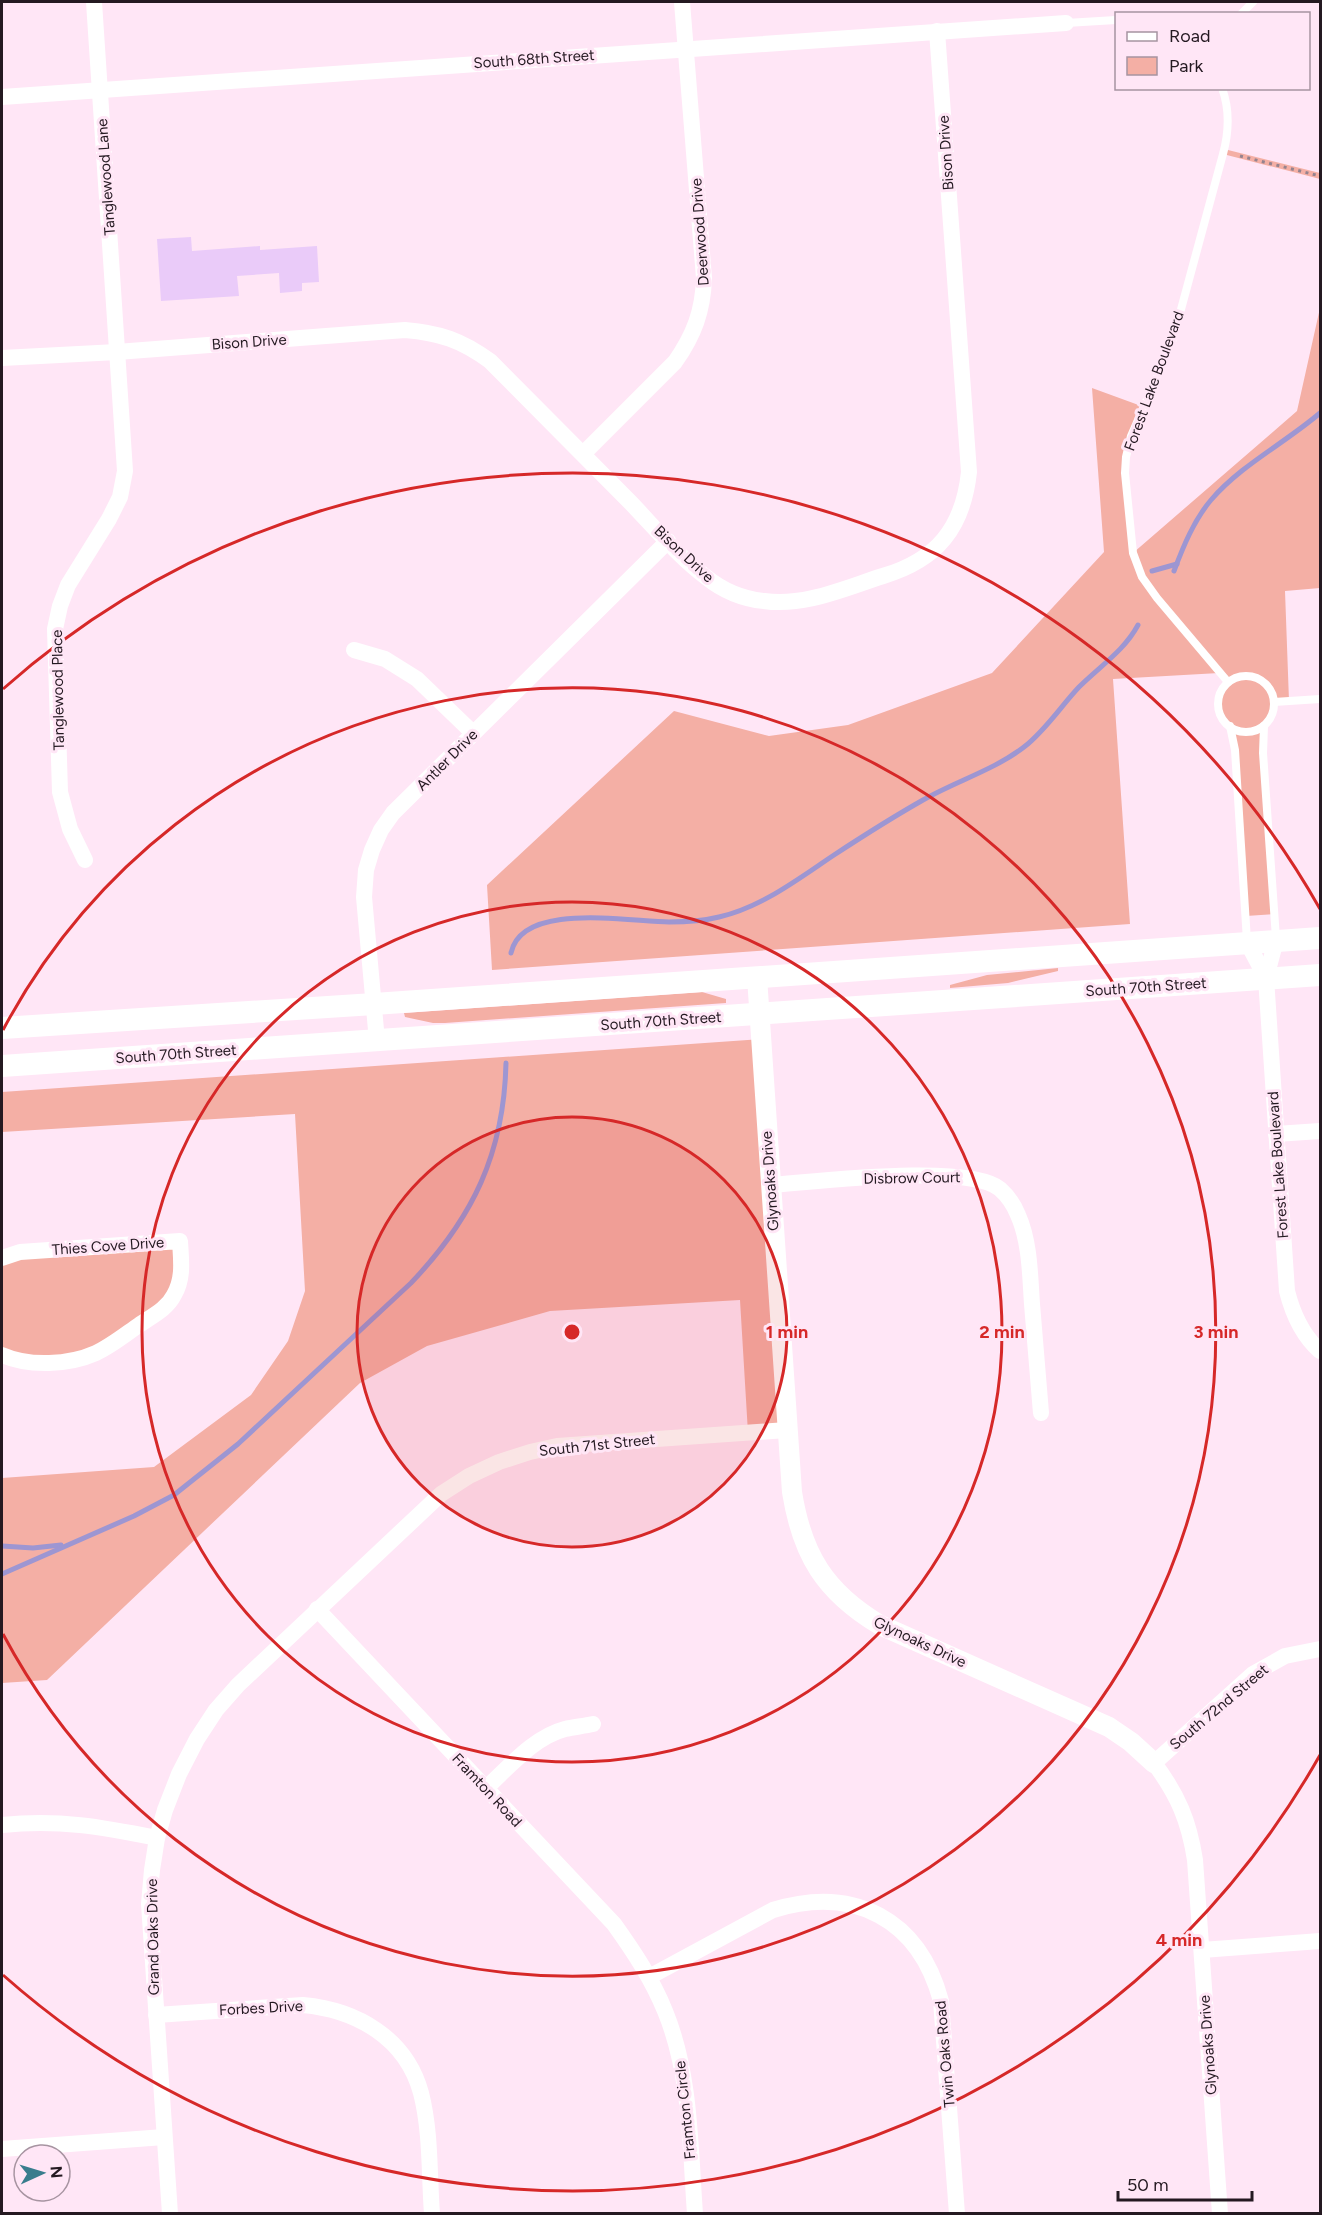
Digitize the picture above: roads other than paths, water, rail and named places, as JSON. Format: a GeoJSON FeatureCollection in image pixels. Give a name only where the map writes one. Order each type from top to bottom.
{"type":"FeatureCollection","features":[{"type":"Feature","properties":{"kind":"main road"},"geometry":{"type":"LineString","coordinates":[[2,1028],[1320,938]]}},
{"type":"Feature","properties":{"kind":"main road","name":"South 70th Street"},"geometry":{"type":"LineString","coordinates":[[2,1066],[1320,975]]}},
{"type":"Feature","properties":{"kind":"street","name":"Tanglewood Lane"},"geometry":{"type":"LineString","coordinates":[[94,2],[117,352]]}},
{"type":"Feature","properties":{"kind":"street","name":"Deerwood Drive"},"geometry":{"type":"LineString","coordinates":[[583,454],[675,362],[688,345],[697,325],[704,299],[705,278],[682,2]]}},
{"type":"Feature","properties":{"kind":"street","name":"South 68th Street"},"geometry":{"type":"LineString","coordinates":[[2,97],[1066,23]]}},
{"type":"Feature","properties":{"kind":"street","name":"Bison Drive"},"geometry":{"type":"LineString","coordinates":[[2,358],[117,352],[405,330],[432,333],[472,348],[490,361],[668,541],[704,576],[723,588],[753,599],[785,602],[806,600],[901,571],[920,561],[938,547],[952,530],[960,515],[969,472],[937,31]]}},
{"type":"Feature","properties":{"kind":"street","name":"Tanglewood Place"},"geometry":{"type":"LineString","coordinates":[[85,860],[70,829],[60,792],[55,629],[68,585],[110,519],[120,498],[125,471],[117,352]]}},
{"type":"Feature","properties":{"kind":"street","name":"Antler Drive"},"geometry":{"type":"LineString","coordinates":[[377,1041],[364,897],[366,870],[381,830],[393,813],[668,541]]}},
{"type":"Feature","properties":{"kind":"street"},"geometry":{"type":"LineString","coordinates":[[354,650],[385,659],[409,673],[473,734]]}},
{"type":"Feature","properties":{"kind":"street","name":"Forest Lake Boulevard"},"geometry":{"type":"LineString","coordinates":[[1276,940],[1266,978],[1287,1291],[1293,1313],[1317,1348]]}},
{"type":"Feature","properties":{"kind":"street","name":"Forest Lake Boulevard"},"geometry":{"type":"LineString","coordinates":[[1247,942],[1266,978]]}},
{"type":"Feature","properties":{"kind":"street","name":"Glynoaks Drive"},"geometry":{"type":"LineString","coordinates":[[757,977],[787,1430],[792,1492],[798,1529],[809,1555],[824,1578],[861,1614],[880,1625],[1109,1727],[1131,1742],[1154,1763],[1169,1782],[1182,1807],[1191,1833],[1195,1860],[1220,2214]]}},
{"type":"Feature","properties":{"kind":"street"},"geometry":{"type":"LineString","coordinates":[[1276,1134],[1320,1131]]}},
{"type":"Feature","properties":{"kind":"street","name":"Disbrow Court"},"geometry":{"type":"LineString","coordinates":[[771,1185],[933,1175],[966,1177],[999,1188],[1011,1201],[1019,1216],[1025,1239],[1041,1413]]}},
{"type":"Feature","properties":{"kind":"street","name":"Thies Cove Drive"},"geometry":{"type":"LineString","coordinates":[[2,1258],[20,1252],[180,1241],[182,1273],[173,1298],[164,1308],[98,1352],[67,1360],[29,1363],[13,1360],[2,1354]]}},
{"type":"Feature","properties":{"kind":"street","name":"South 71st Street"},"geometry":{"type":"LineString","coordinates":[[317,1609],[441,1494],[469,1476],[499,1462],[557,1446],[787,1430]]}},
{"type":"Feature","properties":{"kind":"street","name":"Framton Road"},"geometry":{"type":"LineString","coordinates":[[317,1609],[614,1924],[649,1977]]}},
{"type":"Feature","properties":{"kind":"street","name":"Grand Oaks Drive"},"geometry":{"type":"LineString","coordinates":[[170,2214],[149,1904],[157,1839],[179,1774],[197,1739],[216,1710],[238,1685],[317,1609]]}},
{"type":"Feature","properties":{"kind":"street","name":"South 72nd Street"},"geometry":{"type":"LineString","coordinates":[[1154,1763],[1253,1674],[1285,1656],[1320,1649]]}},
{"type":"Feature","properties":{"kind":"street"},"geometry":{"type":"LineString","coordinates":[[486,1788],[528,1750],[550,1736],[564,1729],[593,1724]]}},
{"type":"Feature","properties":{"kind":"street"},"geometry":{"type":"LineString","coordinates":[[2,1825],[62,1822],[96,1826],[157,1839]]}},
{"type":"Feature","properties":{"kind":"street","name":"Twin Oaks Road"},"geometry":{"type":"LineString","coordinates":[[649,1977],[774,1910],[795,1904],[817,1901],[840,1902],[882,1917],[900,1929],[926,1959],[936,1979],[942,2001],[957,2214]]}},
{"type":"Feature","properties":{"kind":"street"},"geometry":{"type":"LineString","coordinates":[[1202,1950],[1320,1941]]}},
{"type":"Feature","properties":{"kind":"street","name":"Framton Circle"},"geometry":{"type":"LineString","coordinates":[[649,1977],[665,2011],[679,2054],[686,2093],[695,2214]]}},
{"type":"Feature","properties":{"kind":"street","name":"Forbes Drive"},"geometry":{"type":"LineString","coordinates":[[156,2015],[303,2005],[325,2007],[367,2022],[400,2052],[421,2091],[425,2113],[432,2214]]}},
{"type":"Feature","properties":{"kind":"street"},"geometry":{"type":"LineString","coordinates":[[2,2149],[164,2137]]}},
{"type":"Feature","properties":{"kind":"lane"},"geometry":{"type":"LineString","coordinates":[[1066,23],[1115,20]]}},
{"type":"Feature","properties":{"kind":"lane","name":"Forest Lake Boulevard"},"geometry":{"type":"LineString","coordinates":[[1222,90],[1228,114],[1228,131],[1223,154],[1173,339],[1131,436],[1125,473],[1133,554],[1142,577],[1228,682]]}},
{"type":"Feature","properties":{"kind":"lane"},"geometry":{"type":"LineString","coordinates":[[1246,676],[1259,678],[1269,688],[1275,702],[1272,715],[1264,726],[1250,732],[1242,732],[1230,726],[1221,717],[1218,704],[1221,692],[1228,682],[1246,676]]}},
{"type":"Feature","properties":{"kind":"lane"},"geometry":{"type":"LineString","coordinates":[[1275,702],[1320,699]]}},
{"type":"Feature","properties":{"kind":"lane","name":"Forest Lake Boulevard"},"geometry":{"type":"LineString","coordinates":[[1230,726],[1235,750],[1247,942]]}},
{"type":"Feature","properties":{"kind":"lane","name":"Forest Lake Boulevard"},"geometry":{"type":"LineString","coordinates":[[1264,726],[1263,753],[1276,940]]}},
{"type":"Feature","properties":{"kind":"waterway"},"geometry":{"type":"LineString","coordinates":[[1174,571],[1194,525],[1223,487],[1320,413]]}},
{"type":"Feature","properties":{"kind":"waterway"},"geometry":{"type":"LineString","coordinates":[[1152,571],[1177,564]]}},
{"type":"Feature","properties":{"kind":"waterway"},"geometry":{"type":"LineString","coordinates":[[511,953],[519,937],[535,926],[556,920],[605,918],[669,922],[694,921],[735,912],[765,899],[912,806],[988,769],[1024,747],[1046,726],[1079,687],[1119,651],[1138,625]]}},
{"type":"Feature","properties":{"kind":"waterway"},"geometry":{"type":"LineString","coordinates":[[2,1574],[134,1516],[174,1495],[238,1444],[411,1283],[452,1234],[481,1182],[499,1126],[506,1063]]}},
{"type":"Feature","properties":{"kind":"waterway"},"geometry":{"type":"LineString","coordinates":[[2,1546],[33,1548],[61,1545]]}}]}
